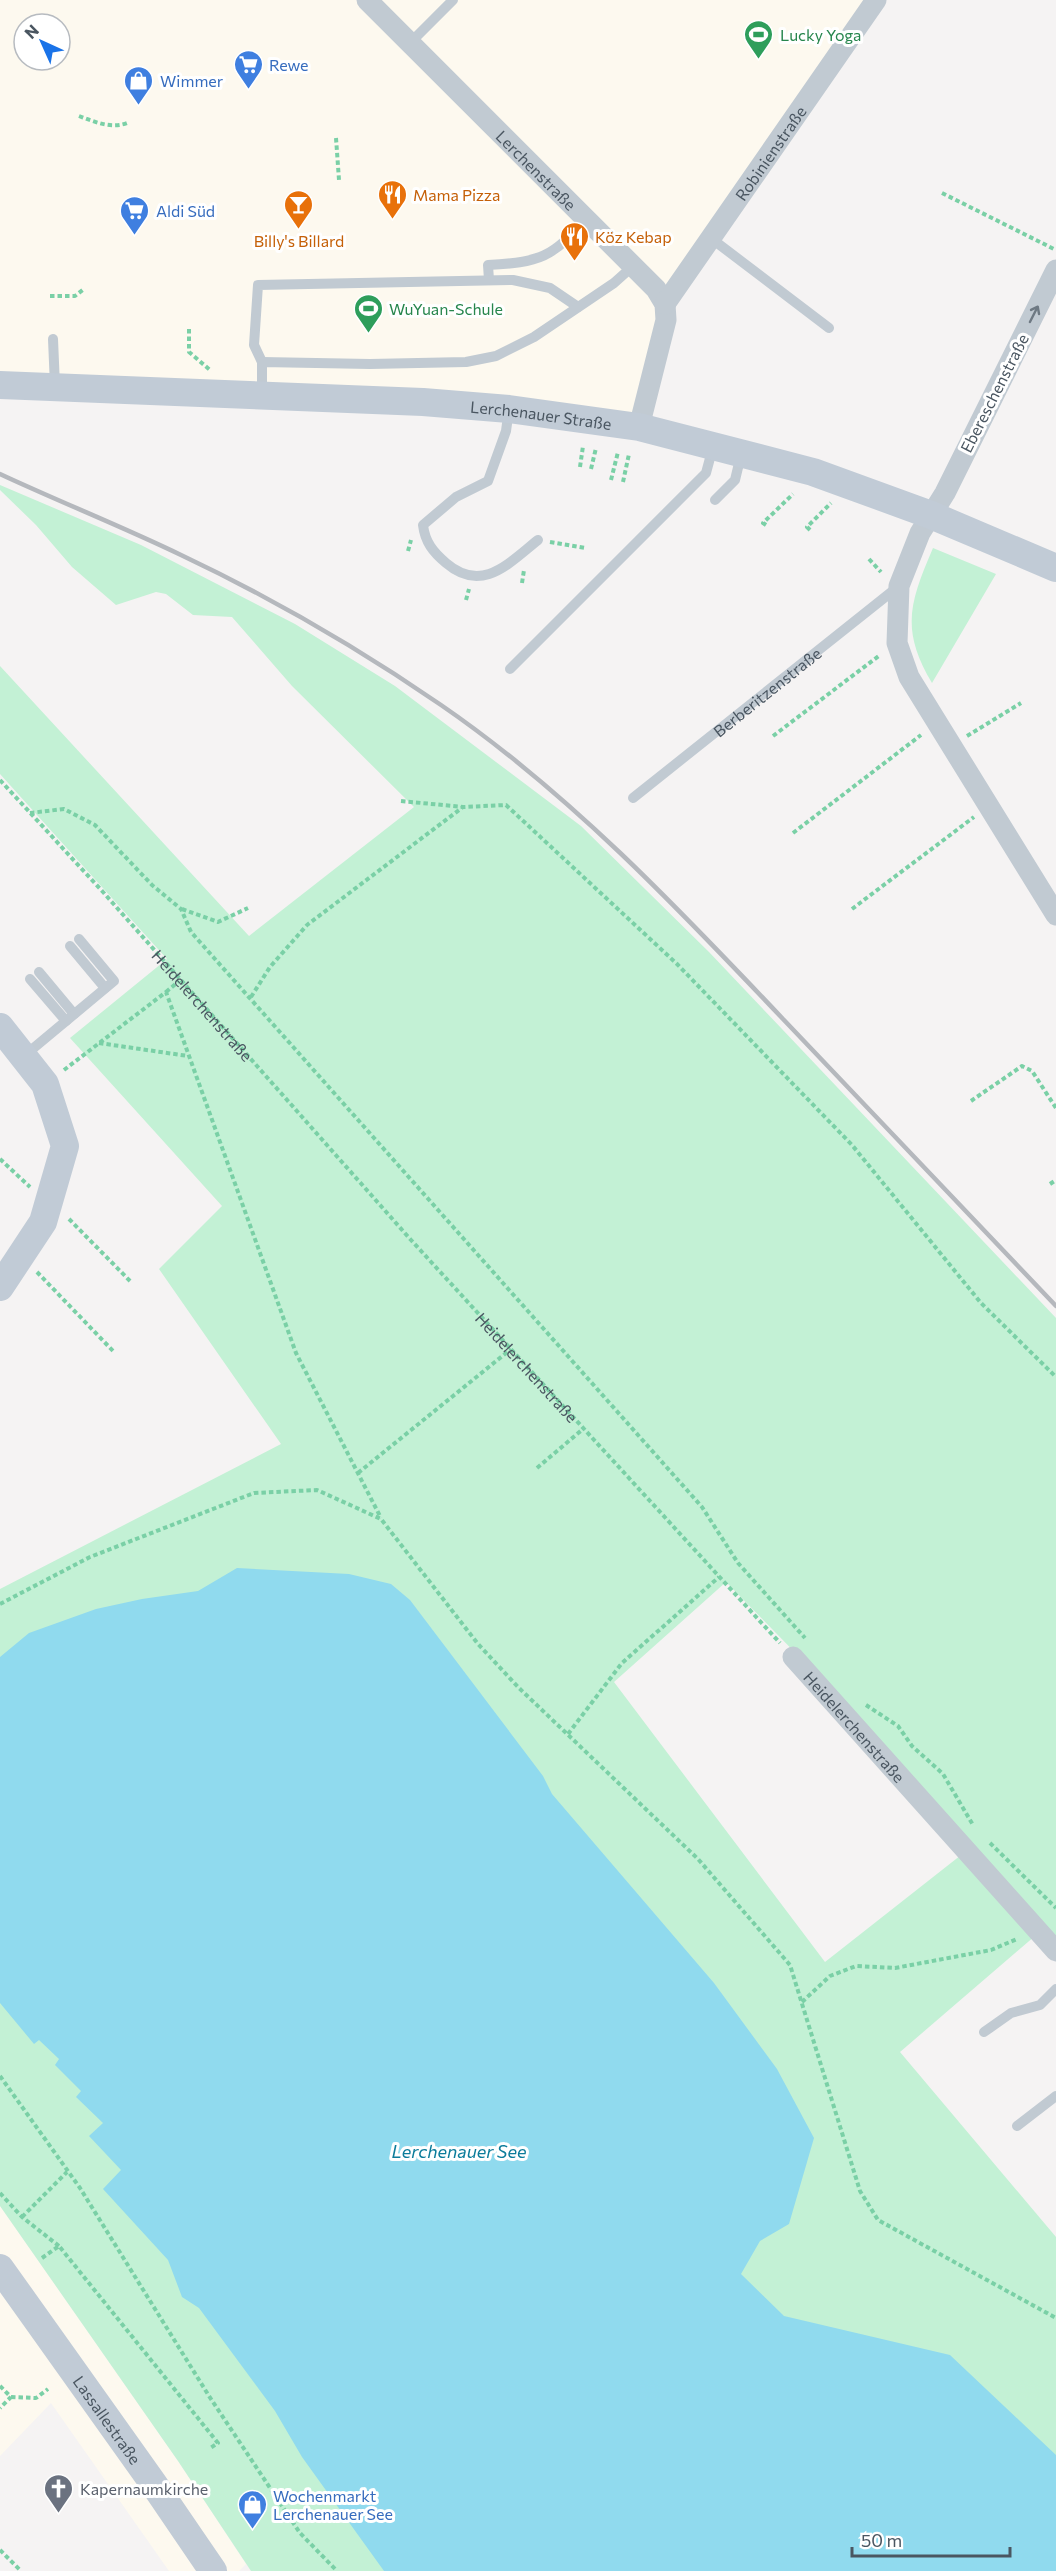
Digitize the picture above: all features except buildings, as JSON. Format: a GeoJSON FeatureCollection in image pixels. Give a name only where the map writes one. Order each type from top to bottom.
{"type":"FeatureCollection","features":[{"type":"Feature","properties":{"kind":"main road","name":"Lerchenauer Straße"},"geometry":{"type":"LineString","coordinates":[[0,384],[423,402],[509,409],[639,427],[813,472],[931,515],[1056,568]]}},
{"type":"Feature","properties":{"kind":"main road"},"geometry":{"type":"LineString","coordinates":[[0,1027],[45,1084],[65,1146],[44,1222],[0,1287]]}},
{"type":"Feature","properties":{"kind":"main road","name":"Lassallestraße"},"geometry":{"type":"LineString","coordinates":[[0,2268],[213,2571]]}},
{"type":"Feature","properties":{"kind":"street","name":"Lerchenstraße"},"geometry":{"type":"LineString","coordinates":[[367,0],[656,289],[665,304]]}},
{"type":"Feature","properties":{"kind":"street","name":"Robinienstraße"},"geometry":{"type":"LineString","coordinates":[[665,304],[876,0]]}},
{"type":"Feature","properties":{"kind":"street","name":"Ebereschenstraße"},"geometry":{"type":"LineString","coordinates":[[931,515],[945,493],[1056,270]]}},
{"type":"Feature","properties":{"kind":"street"},"geometry":{"type":"LineString","coordinates":[[639,427],[666,320],[665,304]]}},
{"type":"Feature","properties":{"kind":"street","name":"Berberitzenstraße"},"geometry":{"type":"LineString","coordinates":[[931,515],[920,533],[899,586],[897,643],[909,677],[1056,915]]}},
{"type":"Feature","properties":{"kind":"street","name":"Heidelerchenstraße"},"geometry":{"type":"LineString","coordinates":[[801,1651],[1056,1951]]}},
{"type":"Feature","properties":{"kind":"lane"},"geometry":{"type":"LineString","coordinates":[[410,43],[453,0]]}},
{"type":"Feature","properties":{"kind":"lane"},"geometry":{"type":"LineString","coordinates":[[489,280],[488,266],[522,264],[560,248],[585,218]]}},
{"type":"Feature","properties":{"kind":"lane"},"geometry":{"type":"LineString","coordinates":[[712,239],[830,328]]}},
{"type":"Feature","properties":{"kind":"lane"},"geometry":{"type":"LineString","coordinates":[[262,362],[370,364],[466,362],[496,356],[534,337],[614,283],[633,266]]}},
{"type":"Feature","properties":{"kind":"lane"},"geometry":{"type":"LineString","coordinates":[[262,395],[262,362],[254,345],[258,285],[513,280],[550,288],[578,307]]}},
{"type":"Feature","properties":{"kind":"lane"},"geometry":{"type":"LineString","coordinates":[[53,339],[55,386]]}},
{"type":"Feature","properties":{"kind":"lane"},"geometry":{"type":"LineString","coordinates":[[509,409],[506,432],[488,481],[456,497],[423,525],[425,540],[438,557],[455,571],[478,576],[499,571],[538,540]]}},
{"type":"Feature","properties":{"kind":"lane"},"geometry":{"type":"LineString","coordinates":[[510,669],[706,472],[713,447]]}},
{"type":"Feature","properties":{"kind":"lane"},"geometry":{"type":"LineString","coordinates":[[715,500],[735,480],[741,454]]}},
{"type":"Feature","properties":{"kind":"lane","name":"Berberitzenstraße"},"geometry":{"type":"LineString","coordinates":[[633,798],[899,586]]}},
{"type":"Feature","properties":{"kind":"lane"},"geometry":{"type":"LineString","coordinates":[[24,1056],[114,981],[74,943]]}},
{"type":"Feature","properties":{"kind":"lane"},"geometry":{"type":"LineString","coordinates":[[35,976],[70,1018]]}},
{"type":"Feature","properties":{"kind":"lane"},"geometry":{"type":"LineString","coordinates":[[984,2032],[1011,2013],[1040,2005],[1056,1989]]}},
{"type":"Feature","properties":{"kind":"lane"},"geometry":{"type":"LineString","coordinates":[[1017,2126],[1056,2096]]}},
{"type":"Feature","properties":{"kind":"path"},"geometry":{"type":"LineString","coordinates":[[79,116],[98,124],[119,126],[128,123]]}},
{"type":"Feature","properties":{"kind":"path"},"geometry":{"type":"LineString","coordinates":[[336,138],[339,180]]}},
{"type":"Feature","properties":{"kind":"path"},"geometry":{"type":"LineString","coordinates":[[942,193],[1056,249]]}},
{"type":"Feature","properties":{"kind":"path"},"geometry":{"type":"LineString","coordinates":[[50,296],[75,296],[84,289]]}},
{"type":"Feature","properties":{"kind":"path"},"geometry":{"type":"LineString","coordinates":[[189,330],[189,352],[216,375]]}},
{"type":"Feature","properties":{"kind":"path"},"geometry":{"type":"LineString","coordinates":[[580,467],[583,446]]}},
{"type":"Feature","properties":{"kind":"path"},"geometry":{"type":"LineString","coordinates":[[591,469],[596,448]]}},
{"type":"Feature","properties":{"kind":"path"},"geometry":{"type":"LineString","coordinates":[[611,480],[618,452]]}},
{"type":"Feature","properties":{"kind":"path"},"geometry":{"type":"LineString","coordinates":[[622,482],[629,454]]}},
{"type":"Feature","properties":{"kind":"path"},"geometry":{"type":"LineString","coordinates":[[766,525],[764,523],[793,494]]}},
{"type":"Feature","properties":{"kind":"path"},"geometry":{"type":"LineString","coordinates":[[810,530],[807,527],[831,503]]}},
{"type":"Feature","properties":{"kind":"path"},"geometry":{"type":"LineString","coordinates":[[538,540],[586,548]]}},
{"type":"Feature","properties":{"kind":"path"},"geometry":{"type":"LineString","coordinates":[[868,559],[881,572]]}},
{"type":"Feature","properties":{"kind":"path"},"geometry":{"type":"LineString","coordinates":[[773,736],[897,643]]}},
{"type":"Feature","properties":{"kind":"path"},"geometry":{"type":"LineString","coordinates":[[951,746],[1021,703]]}},
{"type":"Feature","properties":{"kind":"path"},"geometry":{"type":"LineString","coordinates":[[793,833],[937,723]]}},
{"type":"Feature","properties":{"kind":"path","name":"Heidelerchenstraße"},"geometry":{"type":"LineString","coordinates":[[0,780],[719,1577],[801,1651]]}},
{"type":"Feature","properties":{"kind":"path"},"geometry":{"type":"LineString","coordinates":[[400,801],[463,807],[506,805],[677,964],[852,1145],[981,1303],[1056,1377]]}},
{"type":"Feature","properties":{"kind":"path"},"geometry":{"type":"LineString","coordinates":[[852,909],[989,806]]}},
{"type":"Feature","properties":{"kind":"path"},"geometry":{"type":"LineString","coordinates":[[251,997],[270,967],[308,925],[463,807]]}},
{"type":"Feature","properties":{"kind":"path"},"geometry":{"type":"LineString","coordinates":[[30,813],[64,809],[95,825],[152,885],[181,909],[218,922],[248,908]]}},
{"type":"Feature","properties":{"kind":"path"},"geometry":{"type":"LineString","coordinates":[[181,909],[191,932],[702,1507],[738,1563],[801,1651]]}},
{"type":"Feature","properties":{"kind":"path"},"geometry":{"type":"LineString","coordinates":[[45,1084],[179,981]]}},
{"type":"Feature","properties":{"kind":"path"},"geometry":{"type":"LineString","coordinates":[[166,992],[296,1353],[381,1518],[478,1644],[519,1688],[698,1859],[790,1965],[860,2191],[878,2220],[1056,2318]]}},
{"type":"Feature","properties":{"kind":"path"},"geometry":{"type":"LineString","coordinates":[[99,1042],[188,1056]]}},
{"type":"Feature","properties":{"kind":"path"},"geometry":{"type":"LineString","coordinates":[[971,1101],[1022,1066],[1032,1071],[1056,1108]]}},
{"type":"Feature","properties":{"kind":"path"},"geometry":{"type":"LineString","coordinates":[[0,1159],[48,1201],[132,1283]]}},
{"type":"Feature","properties":{"kind":"path"},"geometry":{"type":"LineString","coordinates":[[1050,1184],[1056,1180]]}},
{"type":"Feature","properties":{"kind":"path"},"geometry":{"type":"LineString","coordinates":[[22,1256],[114,1352]]}},
{"type":"Feature","properties":{"kind":"path"},"geometry":{"type":"LineString","coordinates":[[358,1473],[511,1349]]}},
{"type":"Feature","properties":{"kind":"path"},"geometry":{"type":"LineString","coordinates":[[537,1468],[583,1429]]}},
{"type":"Feature","properties":{"kind":"path"},"geometry":{"type":"LineString","coordinates":[[0,1604],[90,1557],[254,1494],[317,1490],[381,1518]]}},
{"type":"Feature","properties":{"kind":"path"},"geometry":{"type":"LineString","coordinates":[[568,1734],[622,1663],[719,1577]]}},
{"type":"Feature","properties":{"kind":"path"},"geometry":{"type":"LineString","coordinates":[[860,1701],[898,1726],[912,1746],[944,1774],[975,1828]]}},
{"type":"Feature","properties":{"kind":"path"},"geometry":{"type":"LineString","coordinates":[[983,1836],[1056,1908]]}},
{"type":"Feature","properties":{"kind":"path"},"geometry":{"type":"LineString","coordinates":[[802,2002],[830,1976],[856,1966],[894,1968],[943,1960],[991,1950],[1038,1931]]}},
{"type":"Feature","properties":{"kind":"path"},"geometry":{"type":"LineString","coordinates":[[0,2076],[80,2188],[209,2396],[293,2523],[337,2571]]}},
{"type":"Feature","properties":{"kind":"path"},"geometry":{"type":"LineString","coordinates":[[22,2217],[67,2172]]}},
{"type":"Feature","properties":{"kind":"path"},"geometry":{"type":"LineString","coordinates":[[0,2193],[22,2217],[59,2246],[218,2443],[209,2450]]}},
{"type":"Feature","properties":{"kind":"path"},"geometry":{"type":"LineString","coordinates":[[42,2258],[59,2246]]}},
{"type":"Feature","properties":{"kind":"path"},"geometry":{"type":"LineString","coordinates":[[0,2386],[11,2397],[36,2398],[48,2390]]}},
{"type":"Feature","properties":{"kind":"path"},"geometry":{"type":"LineString","coordinates":[[0,2408],[11,2397]]}},
{"type":"Feature","properties":{"kind":"path"},"geometry":{"type":"LineString","coordinates":[[0,2550],[21,2571]]}},
{"type":"Feature","properties":{"kind":"shaded area"},"geometry":{"type":"Polygon","coordinates":[[[0,0],[875,0],[670,296],[636,429],[0,381],[0,0]]]}},
{"type":"Feature","properties":{"kind":"shaded area"},"geometry":{"type":"Polygon","coordinates":[[[0,2206],[178,2461],[246,2564],[239,2571],[169,2571],[51,2403],[0,2456],[0,2206]]]}},
{"type":"Feature","properties":{"kind":"green space"},"geometry":{"type":"Polygon","coordinates":[[[0,485],[141,545],[295,624],[395,686],[581,826],[709,952],[1056,1318],[1056,1945],[1042,1930],[900,2052],[1056,2237],[1056,2571],[251,2571],[178,2461],[0,2206],[0,1589],[281,1444],[159,1269],[222,1206],[70,1038],[167,959],[0,774],[0,666],[249,936],[414,807],[292,686],[232,617],[193,615],[166,594],[156,592],[116,605],[72,567],[36,525],[0,490],[0,485]],[[726,1582],[614,1682],[825,1962],[970,1848],[817,1675],[726,1582]]]}},
{"type":"Feature","properties":{"kind":"green space"},"geometry":{"type":"Polygon","coordinates":[[[933,548],[996,574],[932,683],[915,647],[912,616],[914,600],[933,548]]]}},
{"type":"Feature","properties":{"kind":"water","name":"Lerchenauer See"},"geometry":{"type":"Polygon","coordinates":[[[237,1568],[349,1574],[391,1584],[410,1600],[543,1776],[552,1794],[714,1983],[777,2069],[814,2138],[789,2224],[760,2241],[741,2274],[784,2316],[950,2355],[1056,2455],[1056,2571],[384,2571],[302,2457],[275,2411],[199,2308],[182,2297],[168,2260],[103,2189],[121,2170],[89,2136],[103,2123],[76,2097],[81,2091],[55,2065],[59,2059],[39,2040],[34,2044],[0,2003],[0,1657],[29,1633],[96,1609],[142,1599],[198,1591],[237,1568]]]}},
{"type":"Feature","properties":{"kind":"railway"},"geometry":{"type":"LineString","coordinates":[[0,474],[158,544],[281,606],[441,705],[534,775],[578,813],[662,894],[1056,1306]]}},
{"type":"Feature","properties":{"kind":"place","name":"Lucky Yoga"},"geometry":{"type":"Point","coordinates":[759,60]}},
{"type":"Feature","properties":{"kind":"place","name":"Rewe"},"geometry":{"type":"Point","coordinates":[248,90]}},
{"type":"Feature","properties":{"kind":"place","name":"Wimmer"},"geometry":{"type":"Point","coordinates":[139,106]}},
{"type":"Feature","properties":{"kind":"place","name":"Mama Pizza"},"geometry":{"type":"Point","coordinates":[392,220]}},
{"type":"Feature","properties":{"kind":"place","name":"Billy's Billard"},"geometry":{"type":"Point","coordinates":[299,230]}},
{"type":"Feature","properties":{"kind":"place","name":"Aldi Süd"},"geometry":{"type":"Point","coordinates":[135,236]}},
{"type":"Feature","properties":{"kind":"place","name":"Köz Kebap"},"geometry":{"type":"Point","coordinates":[574,262]}},
{"type":"Feature","properties":{"kind":"place","name":"WuYuan-Schule"},"geometry":{"type":"Point","coordinates":[368,334]}},
{"type":"Feature","properties":{"kind":"place","name":"Kapernaumkirche"},"geometry":{"type":"Point","coordinates":[59,2514]}},
{"type":"Feature","properties":{"kind":"place","name":"Wochenmarkt Lerchenauer See"},"geometry":{"type":"Point","coordinates":[252,2530]}}]}
